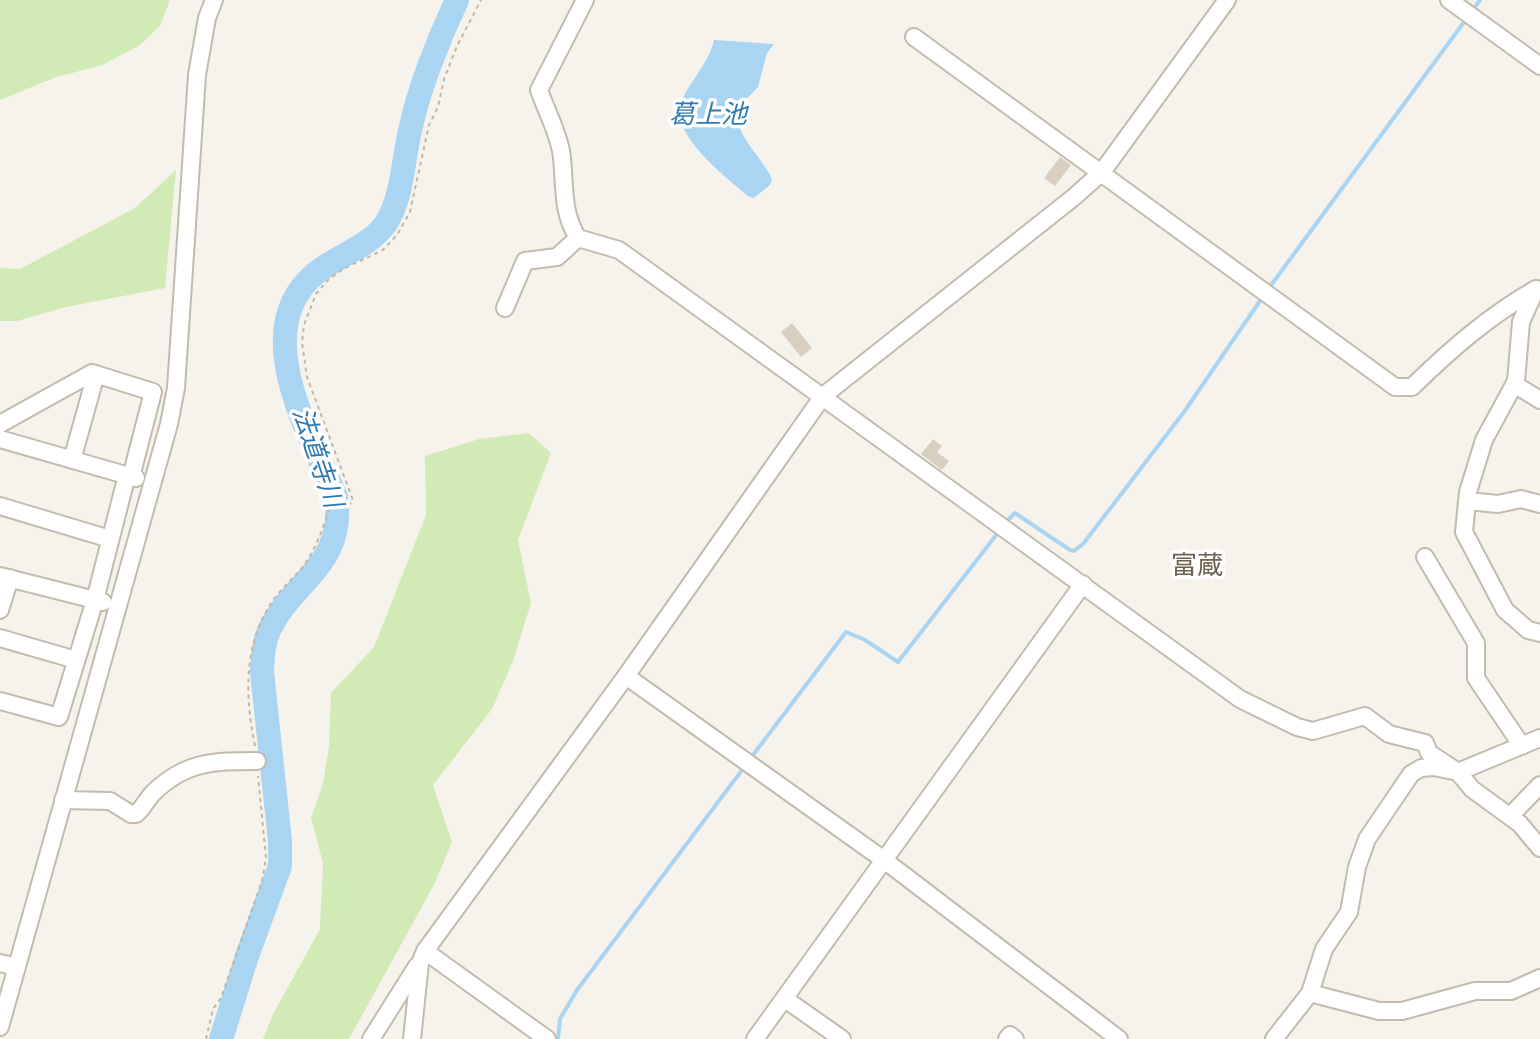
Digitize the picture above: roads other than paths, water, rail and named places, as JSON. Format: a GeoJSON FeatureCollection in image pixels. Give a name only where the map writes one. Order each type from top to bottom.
{"type":"FeatureCollection","features":[{"type":"Feature","properties":{"kind":"street"},"geometry":{"type":"LineString","coordinates":[[0,1027],[8,965],[63,800],[153,483],[176,388],[197,75],[207,18],[214,0]]}},
{"type":"Feature","properties":{"kind":"street"},"geometry":{"type":"LineString","coordinates":[[585,0],[539,90],[561,150],[565,206],[569,224],[578,238],[619,250],[1240,699],[1297,727],[1313,731],[1365,716],[1389,734],[1425,743],[1429,753],[1458,772],[1472,789],[1510,816],[1540,848]]}},
{"type":"Feature","properties":{"kind":"street"},"geometry":{"type":"LineString","coordinates":[[371,1039],[422,957],[626,676],[823,396],[1102,172],[1227,0]]}},
{"type":"Feature","properties":{"kind":"street"},"geometry":{"type":"LineString","coordinates":[[1449,0],[1540,66]]}},
{"type":"Feature","properties":{"kind":"street"},"geometry":{"type":"LineString","coordinates":[[914,37],[1395,387],[1412,387],[1498,311],[1538,287]]}},
{"type":"Feature","properties":{"kind":"street"},"geometry":{"type":"LineString","coordinates":[[505,308],[525,261],[557,257],[578,238]]}},
{"type":"Feature","properties":{"kind":"street"},"geometry":{"type":"LineString","coordinates":[[1538,287],[1521,322],[1514,384],[1484,440],[1467,501],[1464,532],[1505,610],[1528,630],[1540,633]]}},
{"type":"Feature","properties":{"kind":"street"},"geometry":{"type":"LineString","coordinates":[[0,424],[92,373],[153,392],[59,717],[0,701]]}},
{"type":"Feature","properties":{"kind":"street"},"geometry":{"type":"LineString","coordinates":[[72,460],[96,374]]}},
{"type":"Feature","properties":{"kind":"street"},"geometry":{"type":"LineString","coordinates":[[1514,384],[1540,400]]}},
{"type":"Feature","properties":{"kind":"street"},"geometry":{"type":"LineString","coordinates":[[0,439],[153,483]]}},
{"type":"Feature","properties":{"kind":"street"},"geometry":{"type":"LineString","coordinates":[[1467,501],[1498,504],[1521,499],[1540,504]]}},
{"type":"Feature","properties":{"kind":"street"},"geometry":{"type":"LineString","coordinates":[[0,506],[110,539]]}},
{"type":"Feature","properties":{"kind":"street"},"geometry":{"type":"LineString","coordinates":[[1425,557],[1476,643],[1476,678],[1522,746]]}},
{"type":"Feature","properties":{"kind":"street"},"geometry":{"type":"LineString","coordinates":[[0,610],[5,577],[118,606]]}},
{"type":"Feature","properties":{"kind":"street"},"geometry":{"type":"LineString","coordinates":[[755,1039],[1083,584]]}},
{"type":"Feature","properties":{"kind":"street"},"geometry":{"type":"LineString","coordinates":[[0,638],[76,660]]}},
{"type":"Feature","properties":{"kind":"street"},"geometry":{"type":"LineString","coordinates":[[626,676],[884,860],[1119,1039]]}},
{"type":"Feature","properties":{"kind":"street"},"geometry":{"type":"LineString","coordinates":[[1274,1039],[1310,993],[1324,949],[1349,912],[1357,867],[1367,839],[1411,774],[1421,768],[1434,767],[1458,772],[1540,738]]}},
{"type":"Feature","properties":{"kind":"street"},"geometry":{"type":"LineString","coordinates":[[63,800],[110,801],[136,814],[151,795],[175,777],[203,763],[257,761]]}},
{"type":"Feature","properties":{"kind":"street"},"geometry":{"type":"LineString","coordinates":[[1510,816],[1540,785]]}},
{"type":"Feature","properties":{"kind":"street"},"geometry":{"type":"LineString","coordinates":[[412,1039],[422,957]]}},
{"type":"Feature","properties":{"kind":"street"},"geometry":{"type":"LineString","coordinates":[[422,957],[547,1039]]}},
{"type":"Feature","properties":{"kind":"street"},"geometry":{"type":"LineString","coordinates":[[1310,993],[1379,1011],[1402,1011],[1475,991],[1511,991],[1540,978]]}},
{"type":"Feature","properties":{"kind":"street"},"geometry":{"type":"LineString","coordinates":[[785,999],[842,1039]]}},
{"type":"Feature","properties":{"kind":"street"},"geometry":{"type":"LineString","coordinates":[[1007,1039],[1010,1035],[1015,1039]]}},
{"type":"Feature","properties":{"kind":"water","name":"葛上池"},"geometry":{"type":"Polygon","coordinates":[[[714,40],[774,44],[767,53],[758,87],[736,110],[740,130],[772,179],[770,185],[754,198],[713,166],[683,127],[680,113],[682,100],[714,40]]]}},
{"type":"Feature","properties":{"kind":"waterway","name":"法道寺川"},"geometry":{"type":"LineString","coordinates":[[221,1039],[280,866],[262,672],[265,644],[280,611],[326,555],[337,520],[336,497],[290,382],[285,352],[286,323],[296,296],[316,273],[365,243],[388,220],[400,188],[418,99],[457,0]]}},
{"type":"Feature","properties":{"kind":"waterway"},"geometry":{"type":"LineString","coordinates":[[1472,11],[1480,0]]}},
{"type":"Feature","properties":{"kind":"waterway"},"geometry":{"type":"LineString","coordinates":[[1269,288],[1467,18]]}},
{"type":"Feature","properties":{"kind":"waterway"},"geometry":{"type":"LineString","coordinates":[[1005,523],[1015,513],[1070,550],[1074,551],[1083,544],[1184,412],[1264,295]]}},
{"type":"Feature","properties":{"kind":"waterway"},"geometry":{"type":"LineString","coordinates":[[750,759],[846,632],[865,640],[898,662],[1000,530]]}},
{"type":"Feature","properties":{"kind":"waterway"},"geometry":{"type":"LineString","coordinates":[[558,1039],[560,1019],[577,990],[745,766]]}},
{"type":"Feature","properties":{"kind":"district","name":"富蔵"},"geometry":{"type":"Point","coordinates":[1197,567]}}]}
